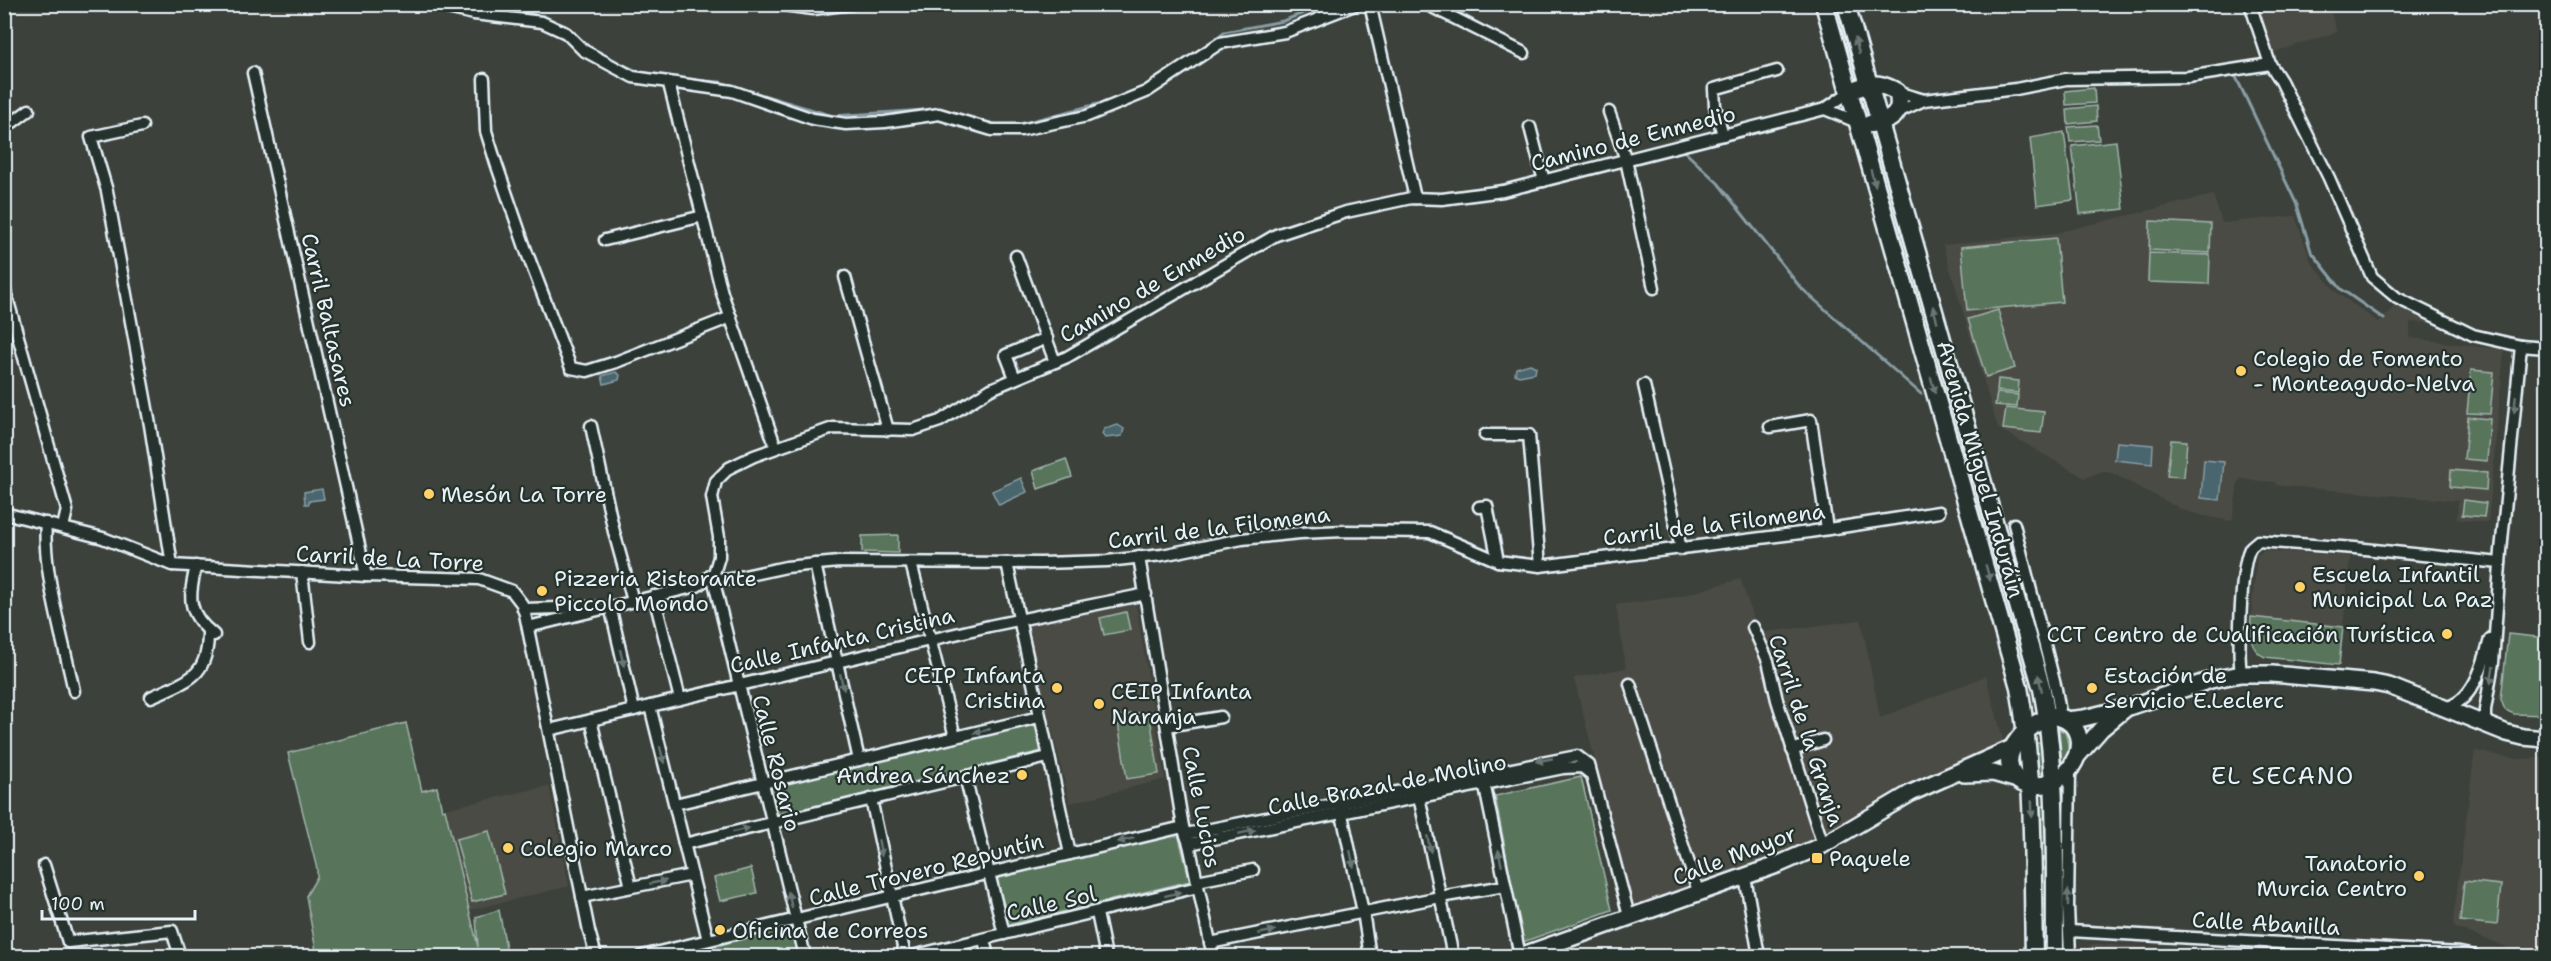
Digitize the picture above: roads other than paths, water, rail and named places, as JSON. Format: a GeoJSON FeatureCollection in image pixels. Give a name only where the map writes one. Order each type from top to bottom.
{"type":"FeatureCollection","features":[{"type":"Feature","properties":{"kind":"main road","name":"Avenida Miguel Induráin"},"geometry":{"type":"LineString","coordinates":[[1824,4],[2019,687],[2027,730],[2024,783],[2034,957]]}},
{"type":"Feature","properties":{"kind":"main road","name":"Avenida Miguel Induráin"},"geometry":{"type":"LineString","coordinates":[[1846,4],[2036,663],[2058,718],[2052,783],[2055,957]]}},
{"type":"Feature","properties":{"kind":"main road"},"geometry":{"type":"LineString","coordinates":[[1848,93],[1868,84],[1882,84],[1897,92],[1900,102],[1898,112],[1879,123],[1857,122]]}},
{"type":"Feature","properties":{"kind":"main road"},"geometry":{"type":"LineString","coordinates":[[2129,706],[2101,729],[2061,779],[2052,783],[2024,783],[2011,771],[2010,757],[2014,747],[2027,730],[2058,718],[2084,718],[2129,706],[2200,682],[2241,674],[2289,675],[2374,683],[2407,692],[2515,736],[2547,739]]}},
{"type":"Feature","properties":{"kind":"main road"},"geometry":{"type":"LineString","coordinates":[[2058,718],[2073,725],[2078,737],[2072,765]]}},
{"type":"Feature","properties":{"kind":"main road","name":"Calle Mayor"},"geometry":{"type":"LineString","coordinates":[[1520,956],[1745,877],[1823,844],[1911,793],[2014,747]]}},
{"type":"Feature","properties":{"kind":"main road","name":"Calle Mayor"},"geometry":{"type":"LineString","coordinates":[[1955,775],[1983,773],[2024,783]]}},
{"type":"Feature","properties":{"kind":"street"},"geometry":{"type":"LineString","coordinates":[[429,4],[474,14],[542,21],[566,33],[583,50],[633,77],[732,92],[813,119],[846,124],[885,122],[939,114],[992,130],[1022,130],[1087,116],[1146,92],[1220,43],[1285,32],[1357,4]]}},
{"type":"Feature","properties":{"kind":"street"},"geometry":{"type":"LineString","coordinates":[[775,4],[813,9],[852,4]]}},
{"type":"Feature","properties":{"kind":"street"},"geometry":{"type":"LineString","coordinates":[[1370,4],[1415,198]]}},
{"type":"Feature","properties":{"kind":"street"},"geometry":{"type":"LineString","coordinates":[[1426,4],[1524,53]]}},
{"type":"Feature","properties":{"kind":"street"},"geometry":{"type":"LineString","coordinates":[[2250,4],[2270,64],[2281,81],[2329,178],[2372,277],[2397,298],[2474,335],[2521,346],[2547,348]]}},
{"type":"Feature","properties":{"kind":"street"},"geometry":{"type":"LineString","coordinates":[[1898,112],[1924,100],[2016,89],[2066,78],[2188,77],[2270,64]]}},
{"type":"Feature","properties":{"kind":"street"},"geometry":{"type":"LineString","coordinates":[[1724,135],[1715,106],[1714,89],[1777,71]]}},
{"type":"Feature","properties":{"kind":"street","name":"Carril Baltasares"},"geometry":{"type":"LineString","coordinates":[[253,73],[366,576]]}},
{"type":"Feature","properties":{"kind":"street"},"geometry":{"type":"LineString","coordinates":[[484,79],[486,131],[527,253],[571,368],[587,371],[616,362],[731,318]]}},
{"type":"Feature","properties":{"kind":"street"},"geometry":{"type":"LineString","coordinates":[[669,84],[722,293],[776,448]]}},
{"type":"Feature","properties":{"kind":"street"},"geometry":{"type":"LineString","coordinates":[[1897,92],[1924,100]]}},
{"type":"Feature","properties":{"kind":"street","name":"Camino de Enmedio"},"geometry":{"type":"LineString","coordinates":[[712,578],[717,567],[720,546],[712,497],[716,481],[729,468],[833,428],[913,430],[940,421],[992,389],[1055,362],[1145,313],[1276,235],[1346,212],[1415,198],[1442,199],[1503,191],[1545,181],[1825,109],[1848,93]]}},
{"type":"Feature","properties":{"kind":"street"},"geometry":{"type":"LineString","coordinates":[[1825,109],[1857,122]]}},
{"type":"Feature","properties":{"kind":"street"},"geometry":{"type":"LineString","coordinates":[[4,122],[13,122],[29,110]]}},
{"type":"Feature","properties":{"kind":"street"},"geometry":{"type":"LineString","coordinates":[[1610,112],[1626,160],[1654,288]]}},
{"type":"Feature","properties":{"kind":"street"},"geometry":{"type":"LineString","coordinates":[[142,126],[91,138],[107,190],[150,425],[172,565]]}},
{"type":"Feature","properties":{"kind":"street"},"geometry":{"type":"LineString","coordinates":[[1530,127],[1545,181]]}},
{"type":"Feature","properties":{"kind":"street"},"geometry":{"type":"LineString","coordinates":[[605,240],[703,216]]}},
{"type":"Feature","properties":{"kind":"street"},"geometry":{"type":"LineString","coordinates":[[1016,256],[1055,362]]}},
{"type":"Feature","properties":{"kind":"street"},"geometry":{"type":"LineString","coordinates":[[845,277],[888,430]]}},
{"type":"Feature","properties":{"kind":"street"},"geometry":{"type":"LineString","coordinates":[[4,287],[67,510],[63,527]]}},
{"type":"Feature","properties":{"kind":"street"},"geometry":{"type":"LineString","coordinates":[[1015,378],[1006,355],[1047,338]]}},
{"type":"Feature","properties":{"kind":"street"},"geometry":{"type":"LineString","coordinates":[[2490,726],[2485,718],[2484,710],[2493,663],[2500,563],[2521,346]]}},
{"type":"Feature","properties":{"kind":"street"},"geometry":{"type":"LineString","coordinates":[[1644,385],[1681,549]]}},
{"type":"Feature","properties":{"kind":"street"},"geometry":{"type":"LineString","coordinates":[[1770,427],[1812,420],[1827,529]]}},
{"type":"Feature","properties":{"kind":"street"},"geometry":{"type":"LineString","coordinates":[[591,426],[614,532],[633,601]]}},
{"type":"Feature","properties":{"kind":"street"},"geometry":{"type":"LineString","coordinates":[[1485,435],[1529,435],[1540,566]]}},
{"type":"Feature","properties":{"kind":"street"},"geometry":{"type":"LineString","coordinates":[[1479,507],[1487,506],[1498,561]]}},
{"type":"Feature","properties":{"kind":"street","name":"Carril de la Filomena"},"geometry":{"type":"LineString","coordinates":[[712,578],[726,579],[815,564],[1074,562],[1162,555],[1242,539],[1300,533],[1430,532],[1498,561],[1540,566],[1681,549],[1939,512]]}},
{"type":"Feature","properties":{"kind":"street","name":"Carril de La Torre"},"geometry":{"type":"LineString","coordinates":[[4,513],[103,538],[172,565],[366,576],[479,579],[507,587],[518,597],[528,627],[596,957]]}},
{"type":"Feature","properties":{"kind":"street"},"geometry":{"type":"LineString","coordinates":[[46,523],[45,537],[50,574],[74,691]]}},
{"type":"Feature","properties":{"kind":"street"},"geometry":{"type":"LineString","coordinates":[[2014,524],[2056,689],[2058,718]]}},
{"type":"Feature","properties":{"kind":"street"},"geometry":{"type":"LineString","coordinates":[[2241,674],[2238,638],[2246,561],[2251,547],[2258,541],[2344,547],[2500,563]]}},
{"type":"Feature","properties":{"kind":"street","name":"Calle Lucios"},"geometry":{"type":"LineString","coordinates":[[1139,557],[1186,835],[1213,957]]}},
{"type":"Feature","properties":{"kind":"street"},"geometry":{"type":"LineString","coordinates":[[911,563],[955,737]]}},
{"type":"Feature","properties":{"kind":"street"},"geometry":{"type":"LineString","coordinates":[[1007,563],[1070,854]]}},
{"type":"Feature","properties":{"kind":"street"},"geometry":{"type":"LineString","coordinates":[[815,564],[859,760]]}},
{"type":"Feature","properties":{"kind":"street"},"geometry":{"type":"LineString","coordinates":[[152,697],[195,676],[206,657],[212,633],[191,606],[191,590],[196,566]]}},
{"type":"Feature","properties":{"kind":"street"},"geometry":{"type":"LineString","coordinates":[[302,572],[310,642]]}},
{"type":"Feature","properties":{"kind":"street"},"geometry":{"type":"LineString","coordinates":[[528,627],[697,586],[712,578]]}},
{"type":"Feature","properties":{"kind":"street","name":"Calle Rosario"},"geometry":{"type":"LineString","coordinates":[[712,578],[805,957]]}},
{"type":"Feature","properties":{"kind":"street","name":"Calle Infanta Cristina"},"geometry":{"type":"LineString","coordinates":[[549,730],[929,639],[1146,594]]}},
{"type":"Feature","properties":{"kind":"street"},"geometry":{"type":"LineString","coordinates":[[654,596],[680,699]]}},
{"type":"Feature","properties":{"kind":"street"},"geometry":{"type":"LineString","coordinates":[[523,609],[610,606]]}},
{"type":"Feature","properties":{"kind":"street"},"geometry":{"type":"LineString","coordinates":[[610,606],[634,710]]}},
{"type":"Feature","properties":{"kind":"street"},"geometry":{"type":"LineString","coordinates":[[2442,708],[2455,705],[2468,694],[2482,663],[2496,622]]}},
{"type":"Feature","properties":{"kind":"street","name":"Carril de la Granja"},"geometry":{"type":"LineString","coordinates":[[1754,627],[1768,661],[1792,750],[1823,844]]}},
{"type":"Feature","properties":{"kind":"street"},"geometry":{"type":"LineString","coordinates":[[1630,684],[1699,894]]}},
{"type":"Feature","properties":{"kind":"street"},"geometry":{"type":"LineString","coordinates":[[650,706],[708,940]]}},
{"type":"Feature","properties":{"kind":"street"},"geometry":{"type":"LineString","coordinates":[[675,804],[1039,717]]}},
{"type":"Feature","properties":{"kind":"street"},"geometry":{"type":"LineString","coordinates":[[1167,726],[1221,717]]}},
{"type":"Feature","properties":{"kind":"street"},"geometry":{"type":"LineString","coordinates":[[591,720],[631,887]]}},
{"type":"Feature","properties":{"kind":"street"},"geometry":{"type":"LineString","coordinates":[[1792,750],[1823,740]]}},
{"type":"Feature","properties":{"kind":"street","name":"Calle Trovero Repuntín"},"geometry":{"type":"LineString","coordinates":[[642,957],[669,953],[708,940],[1070,854],[1418,792],[1570,755],[1581,757],[1586,761],[1591,774],[1629,916]]}},
{"type":"Feature","properties":{"kind":"street"},"geometry":{"type":"LineString","coordinates":[[684,844],[1048,757]]}},
{"type":"Feature","properties":{"kind":"street"},"geometry":{"type":"LineString","coordinates":[[2070,957],[2068,907],[2072,765]]}},
{"type":"Feature","properties":{"kind":"street"},"geometry":{"type":"LineString","coordinates":[[964,776],[1004,934]]}},
{"type":"Feature","properties":{"kind":"street"},"geometry":{"type":"LineString","coordinates":[[1483,778],[1520,956]]}},
{"type":"Feature","properties":{"kind":"street"},"geometry":{"type":"LineString","coordinates":[[1418,792],[1453,957]]}},
{"type":"Feature","properties":{"kind":"street"},"geometry":{"type":"LineString","coordinates":[[871,799],[904,957]]}},
{"type":"Feature","properties":{"kind":"street"},"geometry":{"type":"LineString","coordinates":[[1341,807],[1370,957]]}},
{"type":"Feature","properties":{"kind":"street"},"geometry":{"type":"LineString","coordinates":[[44,865],[68,942],[172,931],[180,957]]}},
{"type":"Feature","properties":{"kind":"street","name":"Calle Sol"},"geometry":{"type":"LineString","coordinates":[[912,957],[1097,913],[1253,870]]}},
{"type":"Feature","properties":{"kind":"street"},"geometry":{"type":"LineString","coordinates":[[582,897],[692,875]]}},
{"type":"Feature","properties":{"kind":"street"},"geometry":{"type":"LineString","coordinates":[[1745,877],[1759,957]]}},
{"type":"Feature","properties":{"kind":"street"},"geometry":{"type":"LineString","coordinates":[[1210,943],[1506,886]]}},
{"type":"Feature","properties":{"kind":"street"},"geometry":{"type":"LineString","coordinates":[[1097,913],[1106,957]]}},
{"type":"Feature","properties":{"kind":"street","name":"Calle Abanilla"},"geometry":{"type":"LineString","coordinates":[[2070,932],[2460,953],[2475,957]]}},
{"type":"Feature","properties":{"kind":"street"},"geometry":{"type":"LineString","coordinates":[[984,940],[988,957]]}},
{"type":"Feature","properties":{"kind":"water"},"geometry":{"type":"Polygon","coordinates":[[[1530,364],[1536,367],[1535,373],[1519,376],[1515,374],[1516,368],[1530,364]]]}},
{"type":"Feature","properties":{"kind":"water"},"geometry":{"type":"Polygon","coordinates":[[[616,372],[620,375],[619,380],[604,384],[602,376],[616,372]]]}},
{"type":"Feature","properties":{"kind":"water"},"geometry":{"type":"Polygon","coordinates":[[[1118,425],[1124,429],[1122,436],[1105,438],[1102,434],[1104,429],[1118,425]]]}},
{"type":"Feature","properties":{"kind":"water"},"geometry":{"type":"Polygon","coordinates":[[[2117,442],[2153,445],[2152,464],[2115,460],[2117,442]]]}},
{"type":"Feature","properties":{"kind":"water"},"geometry":{"type":"Polygon","coordinates":[[[2204,460],[2224,462],[2220,500],[2201,498],[2204,460]]]}},
{"type":"Feature","properties":{"kind":"water"},"geometry":{"type":"Polygon","coordinates":[[[1021,478],[1027,492],[999,505],[992,491],[1021,478]]]}},
{"type":"Feature","properties":{"kind":"water"},"geometry":{"type":"Polygon","coordinates":[[[322,489],[324,499],[309,501],[309,504],[305,504],[304,492],[322,489]]]}},
{"type":"Feature","properties":{"kind":"waterway"},"geometry":{"type":"LineString","coordinates":[[458,4],[530,13],[542,17]]}},
{"type":"Feature","properties":{"kind":"waterway"},"geometry":{"type":"LineString","coordinates":[[1205,47],[1224,32],[1283,21],[1326,4]]}},
{"type":"Feature","properties":{"kind":"waterway"},"geometry":{"type":"LineString","coordinates":[[1445,4],[1486,28]]}},
{"type":"Feature","properties":{"kind":"waterway"},"geometry":{"type":"LineString","coordinates":[[554,22],[566,26],[594,51]]}},
{"type":"Feature","properties":{"kind":"waterway"},"geometry":{"type":"LineString","coordinates":[[611,59],[646,75]]}},
{"type":"Feature","properties":{"kind":"waterway"},"geometry":{"type":"LineString","coordinates":[[2235,75],[2297,205],[2311,251],[2341,289],[2384,319]]}},
{"type":"Feature","properties":{"kind":"waterway"},"geometry":{"type":"LineString","coordinates":[[691,80],[720,82],[833,116],[940,109]]}},
{"type":"Feature","properties":{"kind":"waterway"},"geometry":{"type":"LineString","coordinates":[[1016,125],[1117,99]]}},
{"type":"Feature","properties":{"kind":"waterway"},"geometry":{"type":"LineString","coordinates":[[952,113],[1001,126]]}},
{"type":"Feature","properties":{"kind":"waterway"},"geometry":{"type":"LineString","coordinates":[[1684,151],[1718,183],[1800,287],[1921,394]]}},
{"type":"Feature","properties":{"kind":"place","name":"Colegio de Fomento - Monteagudo-Nelva"},"geometry":{"type":"Point","coordinates":[2241,371]}},
{"type":"Feature","properties":{"kind":"place","name":"Mesón La Torre"},"geometry":{"type":"Point","coordinates":[429,494]}},
{"type":"Feature","properties":{"kind":"place","name":"Escuela Infantil Municipal La Paz"},"geometry":{"type":"Point","coordinates":[2300,587]}},
{"type":"Feature","properties":{"kind":"place","name":"Pizzeria Ristorante Piccolo Mondo"},"geometry":{"type":"Point","coordinates":[542,591]}},
{"type":"Feature","properties":{"kind":"place","name":"CCT Centro de Cualificación Turística"},"geometry":{"type":"Point","coordinates":[2447,634]}},
{"type":"Feature","properties":{"kind":"place","name":"CEIP Infanta Cristina"},"geometry":{"type":"Point","coordinates":[1057,688]}},
{"type":"Feature","properties":{"kind":"place","name":"Estación de Servicio E.Leclerc"},"geometry":{"type":"Point","coordinates":[2092,688]}},
{"type":"Feature","properties":{"kind":"place","name":"CEIP Infanta Naranja"},"geometry":{"type":"Point","coordinates":[1099,704]}},
{"type":"Feature","properties":{"kind":"place","name":"Andrea Sánchez"},"geometry":{"type":"Point","coordinates":[1022,775]}},
{"type":"Feature","properties":{"kind":"place","name":"Colegio Marco"},"geometry":{"type":"Point","coordinates":[508,848]}},
{"type":"Feature","properties":{"kind":"place","name":"Paquele"},"geometry":{"type":"Point","coordinates":[1817,858]}},
{"type":"Feature","properties":{"kind":"place","name":"Tanatorio Murcia Centro"},"geometry":{"type":"Point","coordinates":[2419,876]}},
{"type":"Feature","properties":{"kind":"place","name":"Oficina de Correos"},"geometry":{"type":"Point","coordinates":[720,930]}},
{"type":"Feature","properties":{"kind":"district","name":"EL SECANO"},"geometry":{"type":"Point","coordinates":[2283,776]}}]}
